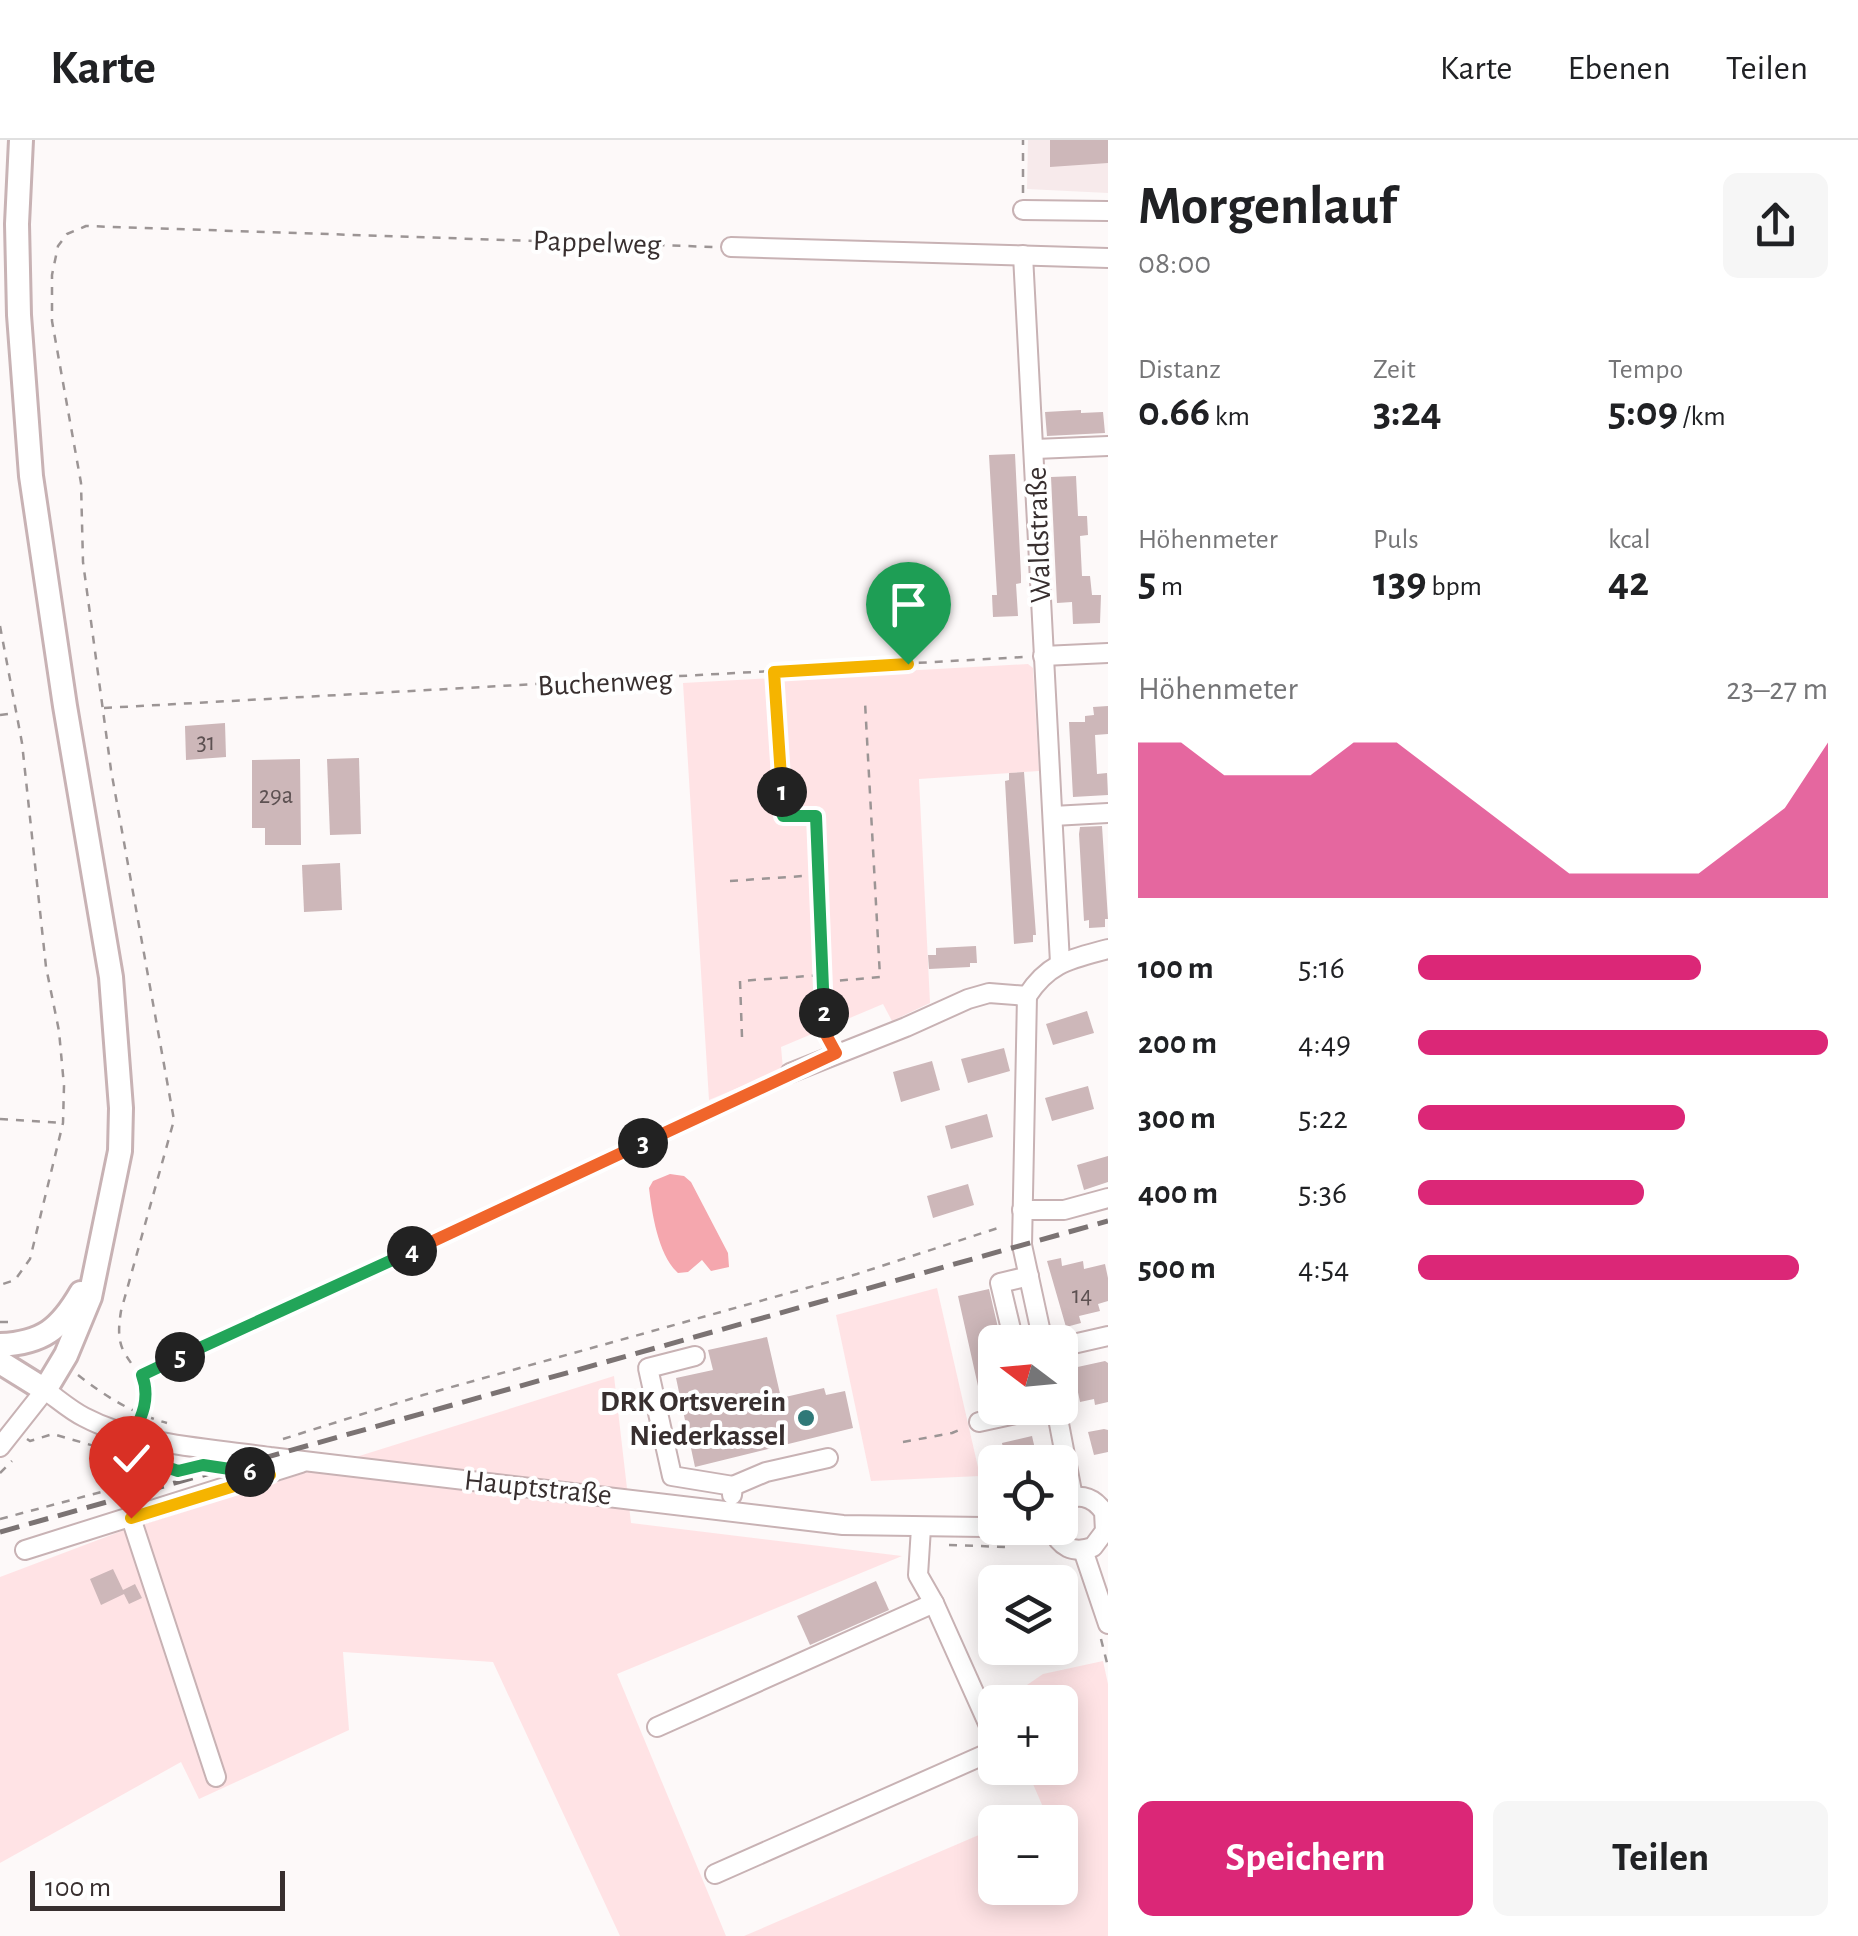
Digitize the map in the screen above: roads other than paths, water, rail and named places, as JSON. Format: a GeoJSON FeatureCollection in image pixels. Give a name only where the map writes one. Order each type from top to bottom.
{"type":"FeatureCollection","features":[{"type":"Feature","properties":{"kind":"main road"},"geometry":{"type":"LineString","coordinates":[[0,1362],[45,1390],[61,1362],[81,1324],[98,1264],[120,1151],[111,977],[31,476],[19,315],[17,224],[21,140]]}},
{"type":"Feature","properties":{"kind":"main road"},"geometry":{"type":"LineString","coordinates":[[0,1345],[51,1333],[68,1316],[98,1264]]}},
{"type":"Feature","properties":{"kind":"street"},"geometry":{"type":"LineString","coordinates":[[1023,210],[1107,211]]}},
{"type":"Feature","properties":{"kind":"street"},"geometry":{"type":"LineString","coordinates":[[732,247],[1108,258]]}},
{"type":"Feature","properties":{"kind":"street","name":"Waldstraße"},"geometry":{"type":"LineString","coordinates":[[1023,255],[1060,962]]}},
{"type":"Feature","properties":{"kind":"street"},"geometry":{"type":"LineString","coordinates":[[1035,449],[1108,446]]}},
{"type":"Feature","properties":{"kind":"street"},"geometry":{"type":"LineString","coordinates":[[1043,656],[1108,653]]}},
{"type":"Feature","properties":{"kind":"street"},"geometry":{"type":"LineString","coordinates":[[1053,816],[1108,813]]}},
{"type":"Feature","properties":{"kind":"street"},"geometry":{"type":"LineString","coordinates":[[1039,1325],[1022,1244],[1026,996],[1040,976],[1060,962],[1108,949]]}},
{"type":"Feature","properties":{"kind":"street"},"geometry":{"type":"LineString","coordinates":[[790,1073],[968,999],[989,993],[1026,996]]}},
{"type":"Feature","properties":{"kind":"street"},"geometry":{"type":"LineString","coordinates":[[1022,1215],[1064,1210],[1108,1198]]}},
{"type":"Feature","properties":{"kind":"street"},"geometry":{"type":"LineString","coordinates":[[1010,1325],[1000,1282],[1029,1276]]}},
{"type":"Feature","properties":{"kind":"street"},"geometry":{"type":"LineString","coordinates":[[1078,1343],[1108,1336]]}},
{"type":"Feature","properties":{"kind":"street"},"geometry":{"type":"LineString","coordinates":[[695,1356],[648,1368],[672,1476],[733,1486],[766,1472],[828,1458]]}},
{"type":"Feature","properties":{"kind":"street"},"geometry":{"type":"LineString","coordinates":[[0,1447],[45,1390]]}},
{"type":"Feature","properties":{"kind":"street","name":"Hauptstraße"},"geometry":{"type":"LineString","coordinates":[[45,1390],[82,1417],[133,1434],[307,1461],[920,1536],[978,1532]]}},
{"type":"Feature","properties":{"kind":"street"},"geometry":{"type":"LineString","coordinates":[[26,1550],[307,1461]]}},
{"type":"Feature","properties":{"kind":"street"},"geometry":{"type":"LineString","coordinates":[[730,1510],[733,1486]]}},
{"type":"Feature","properties":{"kind":"street"},"geometry":{"type":"LineString","coordinates":[[1063,1545],[1083,1550],[1100,1540],[1107,1520],[1090,1498],[1078,1499]]}},
{"type":"Feature","properties":{"kind":"street"},"geometry":{"type":"LineString","coordinates":[[131,1518],[216,1777]]}},
{"type":"Feature","properties":{"kind":"street"},"geometry":{"type":"LineString","coordinates":[[920,1536],[918,1575],[978,1700]]}},
{"type":"Feature","properties":{"kind":"street"},"geometry":{"type":"LineString","coordinates":[[1083,1550],[1107,1618]]}},
{"type":"Feature","properties":{"kind":"street"},"geometry":{"type":"LineString","coordinates":[[658,1727],[934,1603]]}},
{"type":"Feature","properties":{"kind":"street"},"geometry":{"type":"LineString","coordinates":[[715,1874],[978,1758]]}},
{"type":"Feature","properties":{"kind":"railway"},"geometry":{"type":"LineString","coordinates":[[0,1532],[1108,1221]]}},
{"type":"Feature","properties":{"kind":"place","name":"DRK Ortsverein Niederkassel"},"geometry":{"type":"Point","coordinates":[806,1418]}}]}
